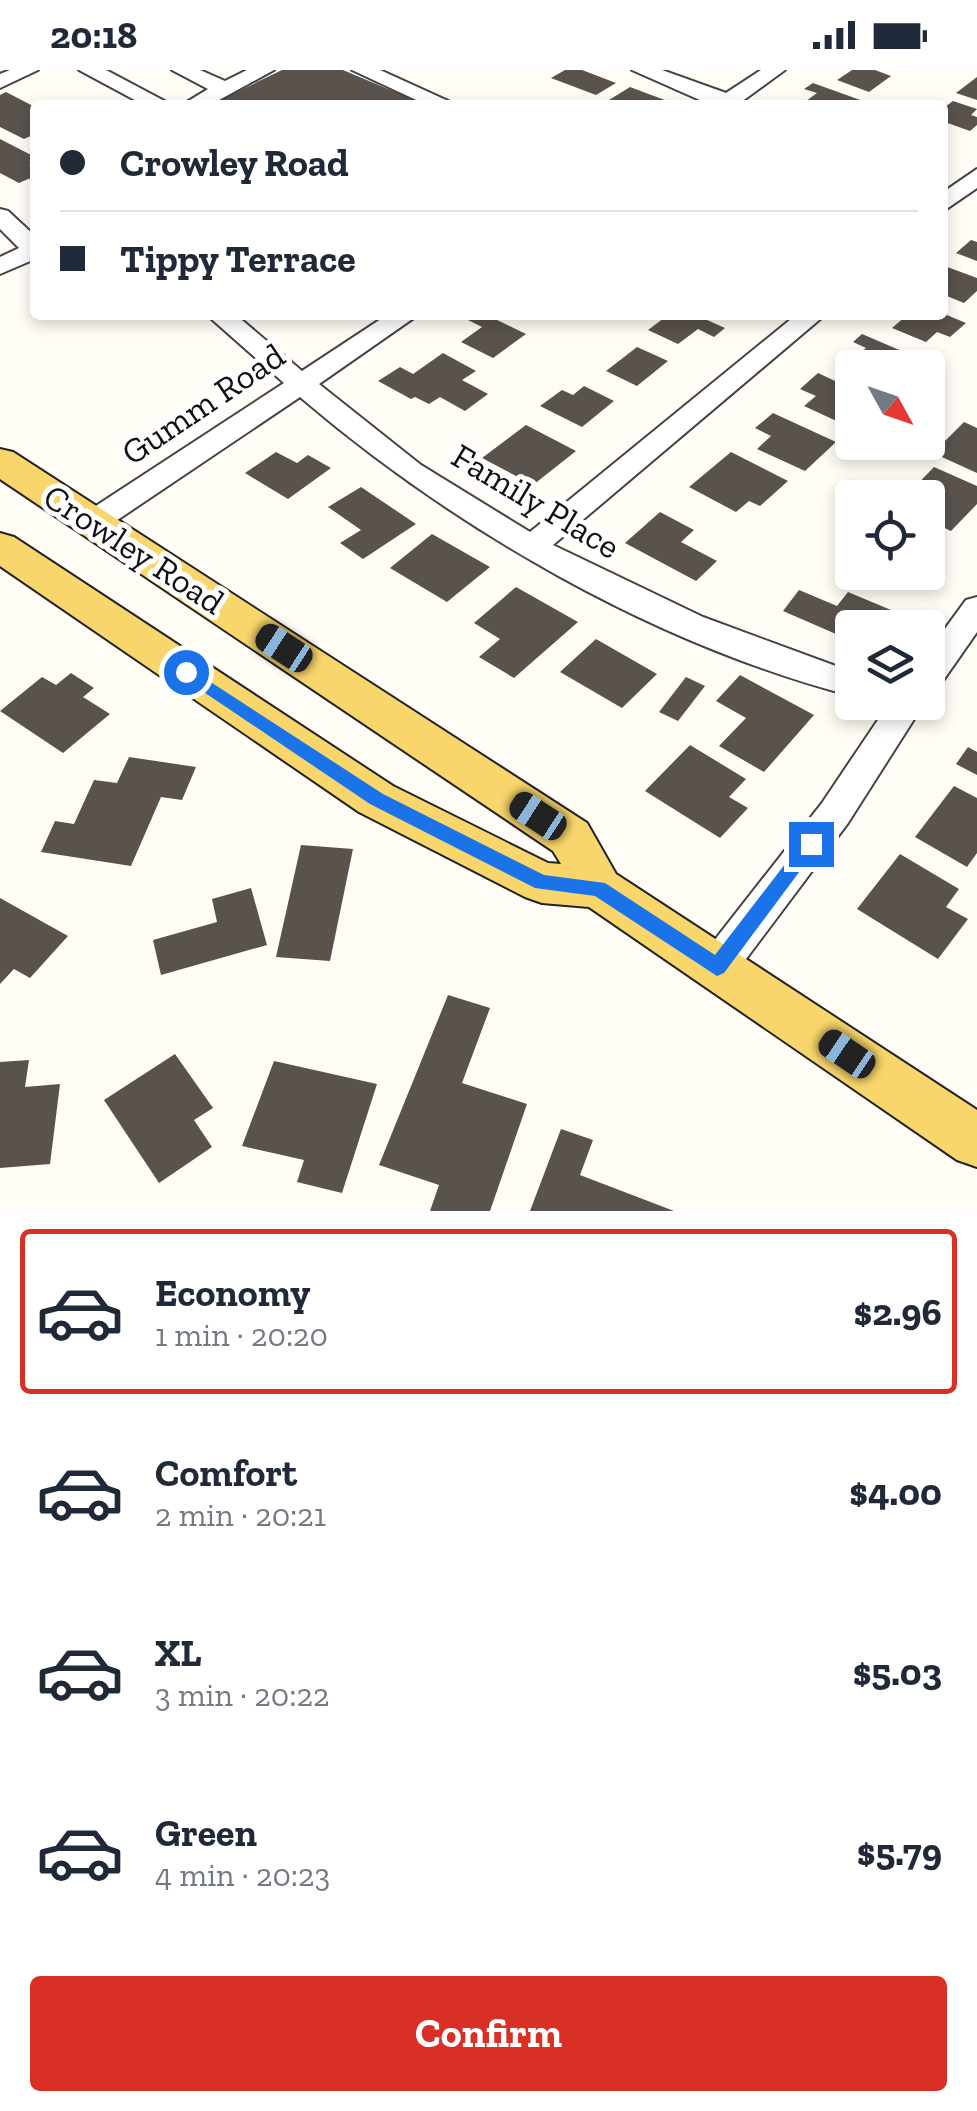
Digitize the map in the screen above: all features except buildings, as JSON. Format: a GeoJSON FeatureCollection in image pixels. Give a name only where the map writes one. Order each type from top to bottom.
{"type":"FeatureCollection","features":[{"type":"Feature","properties":{"kind":"main road","name":"Crowley Road"},"geometry":{"type":"LineString","coordinates":[[0,462],[570,837],[599,888],[977,1141]]}},
{"type":"Feature","properties":{"kind":"main road","name":"Crowley Road"},"geometry":{"type":"LineString","coordinates":[[0,547],[376,799],[542,883],[599,888]]}},
{"type":"Feature","properties":{"kind":"street"},"geometry":{"type":"LineString","coordinates":[[0,82],[28,70]]}},
{"type":"Feature","properties":{"kind":"street"},"geometry":{"type":"LineString","coordinates":[[89,70],[151,100]]}},
{"type":"Feature","properties":{"kind":"street"},"geometry":{"type":"LineString","coordinates":[[182,70],[226,89]]}},
{"type":"Feature","properties":{"kind":"street"},"geometry":{"type":"LineString","coordinates":[[203,100],[264,70]]}},
{"type":"Feature","properties":{"kind":"street"},"geometry":{"type":"LineString","coordinates":[[362,70],[434,100]]}},
{"type":"Feature","properties":{"kind":"street"},"geometry":{"type":"LineString","coordinates":[[642,70],[717,100]]}},
{"type":"Feature","properties":{"kind":"street"},"geometry":{"type":"LineString","coordinates":[[729,100],[774,70]]}},
{"type":"Feature","properties":{"kind":"street"},"geometry":{"type":"LineString","coordinates":[[948,200],[977,176]]}},
{"type":"Feature","properties":{"kind":"street"},"geometry":{"type":"LineString","coordinates":[[0,216],[30,244]]}},
{"type":"Feature","properties":{"kind":"street"},"geometry":{"type":"LineString","coordinates":[[0,267],[30,252]]}},
{"type":"Feature","properties":{"kind":"street","name":"Family Place"},"geometry":{"type":"LineString","coordinates":[[226,320],[438,489],[532,546],[635,603],[835,679]]}},
{"type":"Feature","properties":{"kind":"street","name":"Gumm Road"},"geometry":{"type":"LineString","coordinates":[[93,522],[396,320]]}},
{"type":"Feature","properties":{"kind":"street"},"geometry":{"type":"LineString","coordinates":[[532,546],[806,320]]}},
{"type":"Feature","properties":{"kind":"street"},"geometry":{"type":"LineString","coordinates":[[945,652],[977,608]]}},
{"type":"Feature","properties":{"kind":"street"},"geometry":{"type":"LineString","coordinates":[[717,967],[835,812],[896,720]]}},
{"type":"Feature","properties":{"kind":"route"},"geometry":{"type":"LineString","coordinates":[[186,672],[376,799],[542,883],[599,888],[717,967],[811,844]]}}]}
